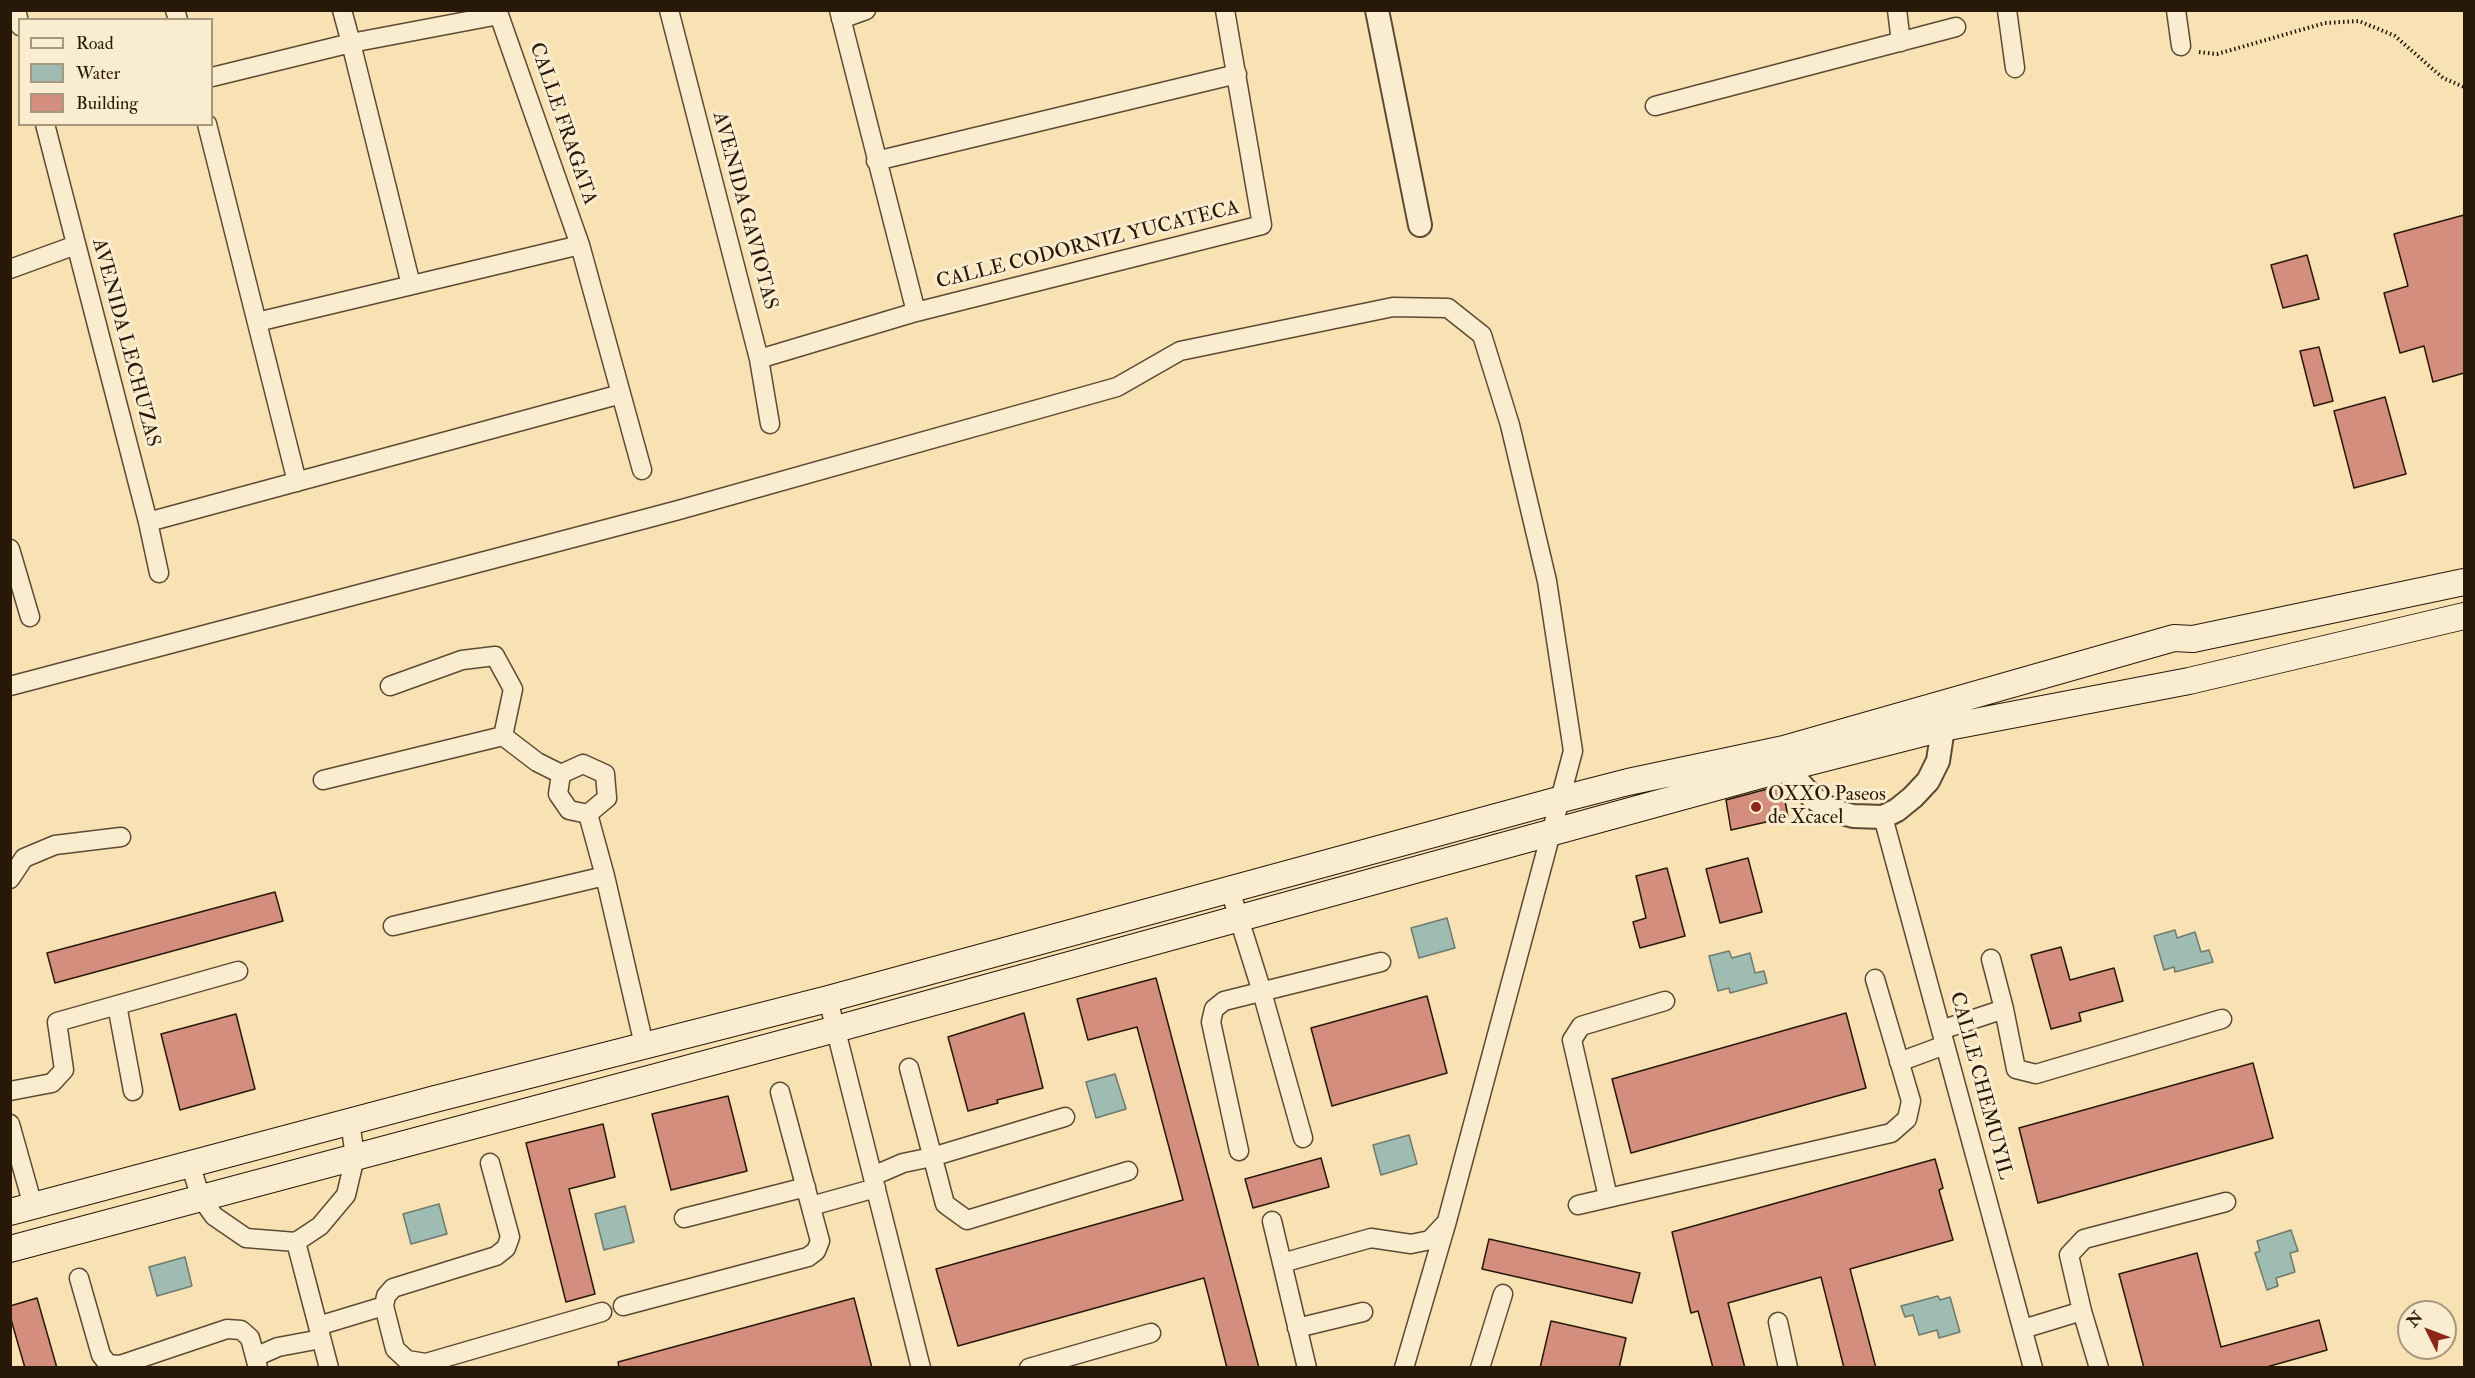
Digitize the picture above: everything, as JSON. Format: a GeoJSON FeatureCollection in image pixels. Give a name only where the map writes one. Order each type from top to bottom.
{"type":"FeatureCollection","features":[{"type":"Feature","properties":{"kind":"main road"},"geometry":{"type":"LineString","coordinates":[[10,1249],[836,1029],[1551,833],[1787,758],[1942,716],[2175,638],[2193,639],[2464,582]]}},
{"type":"Feature","properties":{"kind":"main road"},"geometry":{"type":"LineString","coordinates":[[1942,716],[2189,681],[2464,616]]}},
{"type":"Feature","properties":{"kind":"main road"},"geometry":{"type":"LineString","coordinates":[[22,1209],[644,1045],[828,999],[1628,782],[1787,758]]}},
{"type":"Feature","properties":{"kind":"street"},"geometry":{"type":"LineString","coordinates":[[342,10],[411,285]]}},
{"type":"Feature","properties":{"kind":"street","name":"AVENIDA GAVIOTAS"},"geometry":{"type":"LineString","coordinates":[[669,10],[759,359],[770,424]]}},
{"type":"Feature","properties":{"kind":"street","name":"CALLE CODORNIZ YUCATECA"},"geometry":{"type":"LineString","coordinates":[[866,10],[840,15],[916,312]]}},
{"type":"Feature","properties":{"kind":"street","name":"CALLE CODORNIZ YUCATECA"},"geometry":{"type":"LineString","coordinates":[[759,359],[916,312],[1262,225],[1225,10]]}},
{"type":"Feature","properties":{"kind":"street"},"geometry":{"type":"LineString","coordinates":[[1377,10],[1420,225]]}},
{"type":"Feature","properties":{"kind":"street"},"geometry":{"type":"LineString","coordinates":[[1897,10],[1901,42]]}},
{"type":"Feature","properties":{"kind":"street"},"geometry":{"type":"LineString","coordinates":[[2007,10],[2015,68]]}},
{"type":"Feature","properties":{"kind":"street"},"geometry":{"type":"LineString","coordinates":[[2176,10],[2181,46]]}},
{"type":"Feature","properties":{"kind":"street","name":"CALLE FRAGATA"},"geometry":{"type":"LineString","coordinates":[[213,77],[351,43],[499,15],[580,245],[642,470]]}},
{"type":"Feature","properties":{"kind":"street"},"geometry":{"type":"LineString","coordinates":[[1655,106],[1956,27]]}},
{"type":"Feature","properties":{"kind":"street"},"geometry":{"type":"LineString","coordinates":[[876,161],[1237,74]]}},
{"type":"Feature","properties":{"kind":"street","name":"AVENIDA LECHUZAS"},"geometry":{"type":"LineString","coordinates":[[46,126],[148,522],[159,573]]}},
{"type":"Feature","properties":{"kind":"street"},"geometry":{"type":"LineString","coordinates":[[208,126],[297,482]]}},
{"type":"Feature","properties":{"kind":"street"},"geometry":{"type":"LineString","coordinates":[[10,269],[76,245]]}},
{"type":"Feature","properties":{"kind":"street"},"geometry":{"type":"LineString","coordinates":[[257,322],[580,245]]}},
{"type":"Feature","properties":{"kind":"street"},"geometry":{"type":"LineString","coordinates":[[10,686],[675,511],[1117,387],[1180,351],[1393,307],[1448,309],[1482,335],[1510,425],[1544,570],[1573,752],[1447,1221],[1404,1368]]}},
{"type":"Feature","properties":{"kind":"street"},"geometry":{"type":"LineString","coordinates":[[148,522],[621,394]]}},
{"type":"Feature","properties":{"kind":"street"},"geometry":{"type":"LineString","coordinates":[[12,560],[30,617]]}},
{"type":"Feature","properties":{"kind":"street"},"geometry":{"type":"LineString","coordinates":[[390,686],[462,660],[495,656],[513,689],[503,736]]}},
{"type":"Feature","properties":{"kind":"street"},"geometry":{"type":"LineString","coordinates":[[1787,758],[1797,780],[1812,797],[1831,810],[1853,816],[1883,817],[1897,810],[1928,781],[1938,761],[1942,716]]}},
{"type":"Feature","properties":{"kind":"street"},"geometry":{"type":"LineString","coordinates":[[503,736],[537,762],[561,774]]}},
{"type":"Feature","properties":{"kind":"street"},"geometry":{"type":"LineString","coordinates":[[323,780],[503,736]]}},
{"type":"Feature","properties":{"kind":"street"},"geometry":{"type":"LineString","coordinates":[[561,774],[583,764],[605,774],[607,798],[588,814]]}},
{"type":"Feature","properties":{"kind":"street"},"geometry":{"type":"LineString","coordinates":[[561,774],[558,794],[569,810],[588,814]]}},
{"type":"Feature","properties":{"kind":"street"},"geometry":{"type":"LineString","coordinates":[[588,814],[605,876],[644,1045]]}},
{"type":"Feature","properties":{"kind":"street","name":"CALLE CHEMUYIL"},"geometry":{"type":"LineString","coordinates":[[1883,817],[2033,1368]]}},
{"type":"Feature","properties":{"kind":"street"},"geometry":{"type":"LineString","coordinates":[[10,879],[24,858],[55,845],[120,837]]}},
{"type":"Feature","properties":{"kind":"street"},"geometry":{"type":"LineString","coordinates":[[393,926],[605,876]]}},
{"type":"Feature","properties":{"kind":"street"},"geometry":{"type":"LineString","coordinates":[[1230,890],[1262,992],[1303,1138]]}},
{"type":"Feature","properties":{"kind":"street"},"geometry":{"type":"LineString","coordinates":[[1991,959],[2016,1069],[2036,1074],[2222,1019]]}},
{"type":"Feature","properties":{"kind":"street"},"geometry":{"type":"LineString","coordinates":[[1239,1151],[1211,1022],[1214,1009],[1224,1001],[1381,963]]}},
{"type":"Feature","properties":{"kind":"street"},"geometry":{"type":"LineString","coordinates":[[10,1091],[52,1083],[64,1070],[57,1022],[238,971]]}},
{"type":"Feature","properties":{"kind":"street"},"geometry":{"type":"LineString","coordinates":[[1578,1205],[1892,1133],[1908,1119],[1911,1101],[1875,979]]}},
{"type":"Feature","properties":{"kind":"street"},"geometry":{"type":"LineString","coordinates":[[828,999],[921,1368]]}},
{"type":"Feature","properties":{"kind":"street"},"geometry":{"type":"LineString","coordinates":[[1608,1197],[1572,1040],[1581,1026],[1665,1001]]}},
{"type":"Feature","properties":{"kind":"street"},"geometry":{"type":"LineString","coordinates":[[117,1005],[133,1091]]}},
{"type":"Feature","properties":{"kind":"street"},"geometry":{"type":"LineString","coordinates":[[1899,1062],[1943,1037],[2004,1010]]}},
{"type":"Feature","properties":{"kind":"street"},"geometry":{"type":"LineString","coordinates":[[909,1068],[945,1204],[967,1220],[1128,1171]]}},
{"type":"Feature","properties":{"kind":"street"},"geometry":{"type":"LineString","coordinates":[[623,1306],[808,1257],[816,1251],[820,1241],[780,1092]]}},
{"type":"Feature","properties":{"kind":"street"},"geometry":{"type":"LineString","coordinates":[[812,1206],[874,1182],[903,1163],[932,1157],[1065,1117]]}},
{"type":"Feature","properties":{"kind":"street"},"geometry":{"type":"LineString","coordinates":[[190,1164],[201,1198],[214,1216],[246,1239],[296,1242],[320,1226],[346,1195],[354,1157],[350,1122]]}},
{"type":"Feature","properties":{"kind":"street"},"geometry":{"type":"LineString","coordinates":[[10,1124],[22,1209]]}},
{"type":"Feature","properties":{"kind":"street"},"geometry":{"type":"LineString","coordinates":[[490,1163],[510,1237],[506,1248],[496,1256],[393,1288],[386,1296],[384,1306],[395,1349],[407,1360],[426,1363],[602,1312]]}},
{"type":"Feature","properties":{"kind":"street"},"geometry":{"type":"LineString","coordinates":[[684,1218],[806,1187]]}},
{"type":"Feature","properties":{"kind":"street"},"geometry":{"type":"LineString","coordinates":[[2099,1368],[2082,1311],[2069,1255],[2084,1239],[2226,1202]]}},
{"type":"Feature","properties":{"kind":"street"},"geometry":{"type":"LineString","coordinates":[[1272,1221],[1307,1368]]}},
{"type":"Feature","properties":{"kind":"street"},"geometry":{"type":"LineString","coordinates":[[1282,1263],[1371,1238],[1411,1244],[1430,1240],[1447,1221]]}},
{"type":"Feature","properties":{"kind":"street"},"geometry":{"type":"LineString","coordinates":[[296,1242],[329,1368]]}},
{"type":"Feature","properties":{"kind":"street"},"geometry":{"type":"LineString","coordinates":[[79,1278],[101,1355],[108,1364],[120,1365],[227,1329],[241,1330],[250,1338],[257,1362],[278,1347],[320,1333],[384,1306]]}},
{"type":"Feature","properties":{"kind":"street"},"geometry":{"type":"LineString","coordinates":[[1480,1368],[1503,1294]]}},
{"type":"Feature","properties":{"kind":"street"},"geometry":{"type":"LineString","coordinates":[[2023,1329],[2082,1311]]}},
{"type":"Feature","properties":{"kind":"street"},"geometry":{"type":"LineString","coordinates":[[1298,1328],[1363,1312]]}},
{"type":"Feature","properties":{"kind":"street"},"geometry":{"type":"LineString","coordinates":[[1778,1322],[1788,1368]]}},
{"type":"Feature","properties":{"kind":"street"},"geometry":{"type":"LineString","coordinates":[[1029,1368],[1151,1333]]}},
{"type":"Feature","properties":{"kind":"path"},"geometry":{"type":"LineString","coordinates":[[2181,46],[2201,53],[2217,54],[2325,23],[2359,21],[2395,36],[2443,78],[2464,87]]}},
{"type":"Feature","properties":{"kind":"water"},"geometry":{"type":"Polygon","coordinates":[[[1447,918],[1455,948],[1419,958],[1411,928],[1447,918]]]}},
{"type":"Feature","properties":{"kind":"water"},"geometry":{"type":"Polygon","coordinates":[[[2175,930],[2177,938],[2195,932],[2201,952],[2209,950],[2213,962],[2175,972],[2174,967],[2164,970],[2154,936],[2175,930]]]}},
{"type":"Feature","properties":{"kind":"water"},"geometry":{"type":"Polygon","coordinates":[[[1729,951],[1732,958],[1750,953],[1755,973],[1764,971],[1767,983],[1730,993],[1729,988],[1718,991],[1709,956],[1729,951]]]}},
{"type":"Feature","properties":{"kind":"water"},"geometry":{"type":"Polygon","coordinates":[[[1115,1074],[1126,1109],[1096,1118],[1086,1082],[1115,1074]]]}},
{"type":"Feature","properties":{"kind":"water"},"geometry":{"type":"Polygon","coordinates":[[[1409,1135],[1417,1164],[1381,1175],[1373,1145],[1409,1135]]]}},
{"type":"Feature","properties":{"kind":"water"},"geometry":{"type":"Polygon","coordinates":[[[439,1204],[447,1234],[411,1244],[403,1214],[439,1204]]]}},
{"type":"Feature","properties":{"kind":"water"},"geometry":{"type":"Polygon","coordinates":[[[625,1206],[634,1242],[604,1250],[595,1214],[625,1206]]]}},
{"type":"Feature","properties":{"kind":"water"},"geometry":{"type":"Polygon","coordinates":[[[2291,1230],[2298,1251],[2290,1253],[2295,1272],[2276,1278],[2278,1286],[2267,1290],[2255,1253],[2260,1251],[2257,1241],[2291,1230]]]}},
{"type":"Feature","properties":{"kind":"water"},"geometry":{"type":"Polygon","coordinates":[[[185,1257],[192,1286],[157,1296],[149,1267],[185,1257]]]}},
{"type":"Feature","properties":{"kind":"water"},"geometry":{"type":"Polygon","coordinates":[[[1938,1296],[1940,1300],[1950,1297],[1960,1332],[1939,1338],[1937,1330],[1919,1335],[1913,1315],[1905,1317],[1901,1306],[1938,1296]]]}},
{"type":"Feature","properties":{"kind":"building"},"geometry":{"type":"Polygon","coordinates":[[[2464,215],[2464,373],[2433,382],[2424,346],[2400,353],[2384,293],[2408,286],[2394,234],[2464,215]]]}},
{"type":"Feature","properties":{"kind":"building"},"geometry":{"type":"Polygon","coordinates":[[[2307,255],[2319,299],[2283,308],[2271,265],[2307,255]]]}},
{"type":"Feature","properties":{"kind":"building"},"geometry":{"type":"Polygon","coordinates":[[[2319,347],[2333,401],[2314,406],[2300,351],[2319,347]]]}},
{"type":"Feature","properties":{"kind":"building"},"geometry":{"type":"Polygon","coordinates":[[[2385,397],[2406,474],[2354,488],[2334,411],[2385,397]]]}},
{"type":"Feature","properties":{"kind":"building","name":"OXXO Paseos de Xcacel"},"geometry":{"type":"Polygon","coordinates":[[[1782,785],[1788,817],[1731,830],[1726,800],[1782,785]]]}},
{"type":"Feature","properties":{"kind":"building"},"geometry":{"type":"Polygon","coordinates":[[[1748,858],[1762,912],[1720,923],[1706,869],[1748,858]]]}},
{"type":"Feature","properties":{"kind":"building"},"geometry":{"type":"Polygon","coordinates":[[[1667,868],[1685,936],[1640,948],[1633,922],[1646,918],[1636,876],[1667,868]]]}},
{"type":"Feature","properties":{"kind":"building"},"geometry":{"type":"Polygon","coordinates":[[[275,892],[283,921],[55,983],[47,953],[275,892]]]}},
{"type":"Feature","properties":{"kind":"building"},"geometry":{"type":"Polygon","coordinates":[[[2061,947],[2070,980],[2114,968],[2123,1001],[2079,1013],[2081,1021],[2051,1029],[2031,955],[2061,947]]]}},
{"type":"Feature","properties":{"kind":"building"},"geometry":{"type":"Polygon","coordinates":[[[1156,978],[1259,1368],[1227,1368],[1204,1278],[958,1346],[936,1269],[1183,1200],[1137,1027],[1088,1040],[1077,999],[1156,978]]]}},
{"type":"Feature","properties":{"kind":"building"},"geometry":{"type":"Polygon","coordinates":[[[1427,996],[1447,1073],[1332,1106],[1311,1028],[1427,996]]]}},
{"type":"Feature","properties":{"kind":"building"},"geometry":{"type":"Polygon","coordinates":[[[1024,1013],[1043,1088],[997,1100],[998,1103],[968,1111],[948,1037],[1024,1013]]]}},
{"type":"Feature","properties":{"kind":"building"},"geometry":{"type":"Polygon","coordinates":[[[1846,1013],[1866,1088],[1631,1153],[1612,1079],[1846,1013]]]}},
{"type":"Feature","properties":{"kind":"building"},"geometry":{"type":"Polygon","coordinates":[[[236,1014],[255,1089],[180,1110],[161,1034],[236,1014]]]}},
{"type":"Feature","properties":{"kind":"building"},"geometry":{"type":"Polygon","coordinates":[[[2253,1063],[2273,1138],[2038,1203],[2019,1128],[2253,1063]]]}},
{"type":"Feature","properties":{"kind":"building"},"geometry":{"type":"Polygon","coordinates":[[[728,1096],[747,1171],[671,1190],[652,1114],[728,1096]]]}},
{"type":"Feature","properties":{"kind":"building"},"geometry":{"type":"Polygon","coordinates":[[[603,1124],[615,1177],[569,1189],[595,1294],[566,1302],[526,1143],[603,1124]]]}},
{"type":"Feature","properties":{"kind":"building"},"geometry":{"type":"Polygon","coordinates":[[[1321,1158],[1329,1187],[1253,1208],[1245,1179],[1321,1158]]]}},
{"type":"Feature","properties":{"kind":"building"},"geometry":{"type":"Polygon","coordinates":[[[1935,1159],[1943,1188],[1939,1190],[1953,1240],[1850,1269],[1876,1368],[1844,1368],[1821,1277],[1728,1303],[1745,1368],[1713,1368],[1698,1311],[1691,1313],[1672,1232],[1935,1159]]]}},
{"type":"Feature","properties":{"kind":"building"},"geometry":{"type":"Polygon","coordinates":[[[1489,1239],[1640,1273],[1632,1303],[1482,1269],[1489,1239]]]}},
{"type":"Feature","properties":{"kind":"building"},"geometry":{"type":"Polygon","coordinates":[[[2197,1253],[2221,1347],[2319,1320],[2327,1350],[2263,1368],[2144,1368],[2119,1274],[2197,1253]]]}},
{"type":"Feature","properties":{"kind":"building"},"geometry":{"type":"Polygon","coordinates":[[[37,1298],[57,1368],[25,1368],[10,1316],[10,1306],[37,1298]]]}},
{"type":"Feature","properties":{"kind":"building"},"geometry":{"type":"Polygon","coordinates":[[[854,1298],[872,1368],[619,1368],[618,1362],[854,1298]]]}},
{"type":"Feature","properties":{"kind":"building"},"geometry":{"type":"Polygon","coordinates":[[[1551,1321],[1626,1338],[1619,1368],[1540,1368],[1551,1321]]]}},
{"type":"Feature","properties":{"kind":"place","name":"OXXO Paseos de Xcacel"},"geometry":{"type":"Point","coordinates":[1756,807]}}]}
